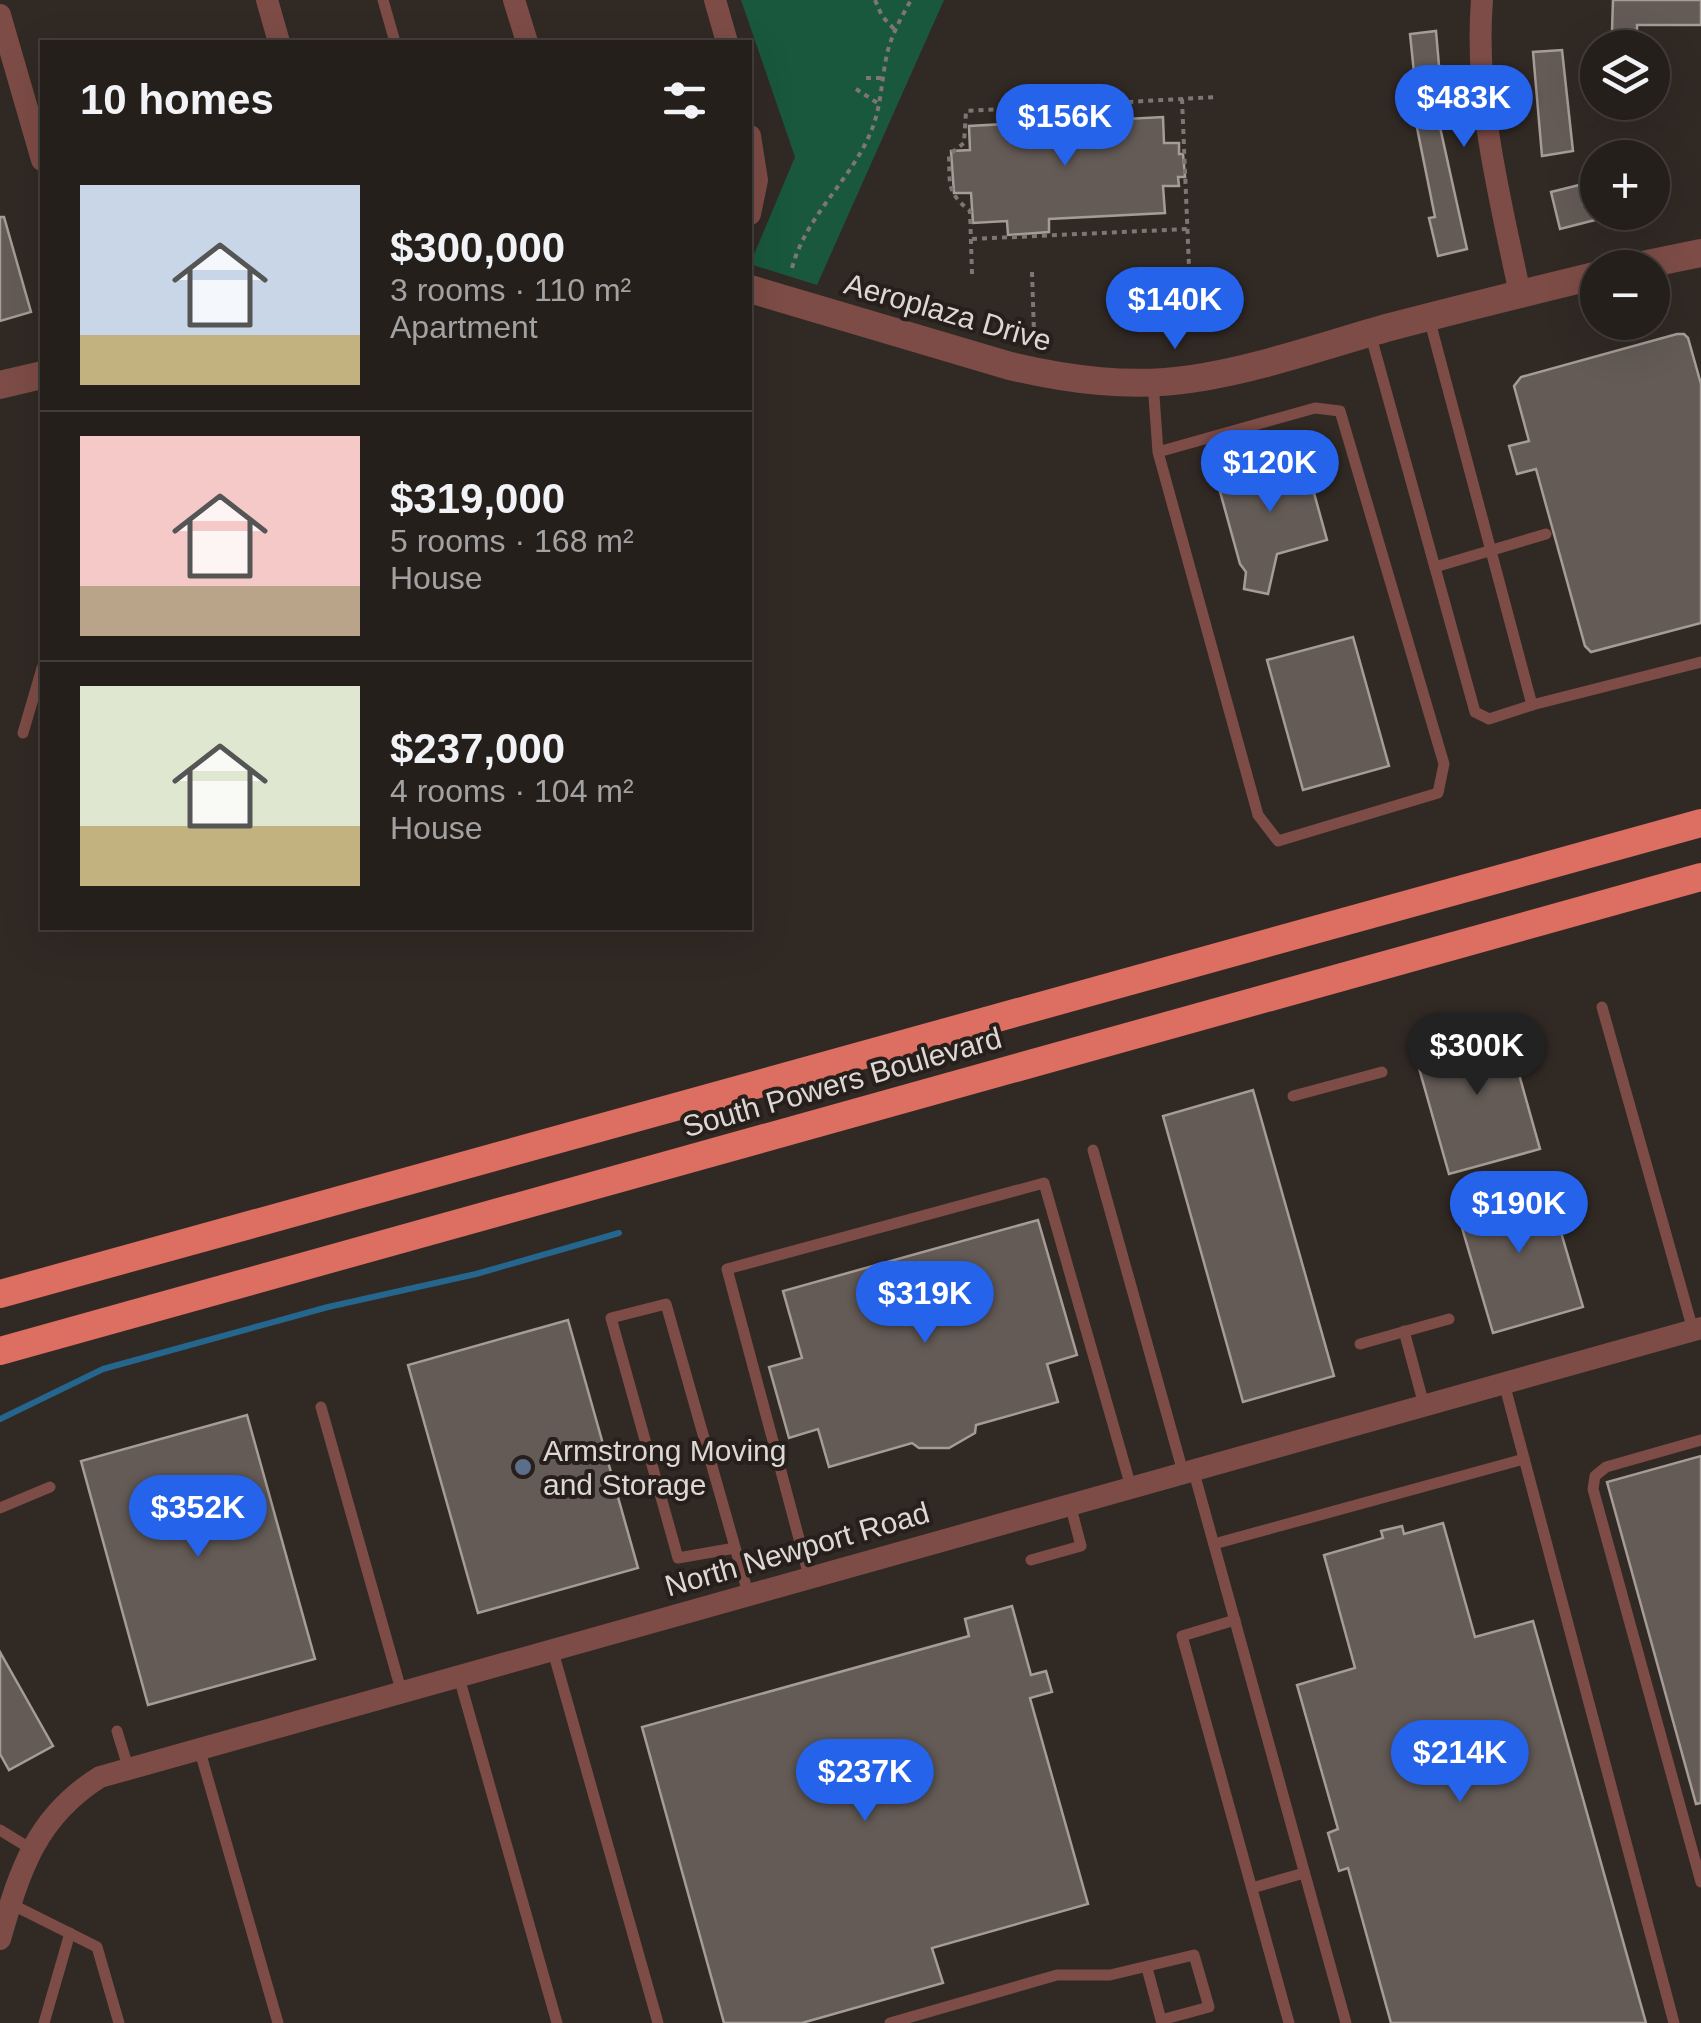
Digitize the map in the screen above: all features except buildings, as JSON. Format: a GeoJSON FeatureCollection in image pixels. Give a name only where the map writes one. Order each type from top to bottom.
{"type":"FeatureCollection","features":[{"type":"Feature","properties":{"kind":"highway","name":"South Powers Boulevard"},"geometry":{"type":"LineString","coordinates":[[0,1294],[1701,823]]}},
{"type":"Feature","properties":{"kind":"highway","name":"South Powers Boulevard"},"geometry":{"type":"LineString","coordinates":[[0,1351],[1701,877]]}},
{"type":"Feature","properties":{"kind":"street"},"geometry":{"type":"LineString","coordinates":[[267,0],[279,40]]}},
{"type":"Feature","properties":{"kind":"street"},"geometry":{"type":"LineString","coordinates":[[514,0],[526,40]]}},
{"type":"Feature","properties":{"kind":"street"},"geometry":{"type":"LineString","coordinates":[[715,0],[726,40]]}},
{"type":"Feature","properties":{"kind":"street"},"geometry":{"type":"LineString","coordinates":[[1482,0],[1482,66],[1491,154],[1520,294]]}},
{"type":"Feature","properties":{"kind":"street"},"geometry":{"type":"LineString","coordinates":[[0,14],[40,153]]}},
{"type":"Feature","properties":{"kind":"street"},"geometry":{"type":"LineString","coordinates":[[752,149],[757,180],[752,204]]}},
{"type":"Feature","properties":{"kind":"street"},"geometry":{"type":"LineString","coordinates":[[1670,259],[1701,253]]}},
{"type":"Feature","properties":{"kind":"street","name":"Aeroplaza Drive"},"geometry":{"type":"LineString","coordinates":[[752,291],[1010,366],[1098,382],[1154,382],[1236,371],[1580,279]]}},
{"type":"Feature","properties":{"kind":"street"},"geometry":{"type":"LineString","coordinates":[[0,384],[40,376]]}},
{"type":"Feature","properties":{"kind":"street","name":"North Newport Road"},"geometry":{"type":"LineString","coordinates":[[0,1940],[31,1849],[64,1803],[100,1776],[1697,1329]]}},
{"type":"Feature","properties":{"kind":"lane"},"geometry":{"type":"LineString","coordinates":[[383,0],[394,40]]}},
{"type":"Feature","properties":{"kind":"lane"},"geometry":{"type":"LineString","coordinates":[[1429,318],[1532,705]]}},
{"type":"Feature","properties":{"kind":"lane"},"geometry":{"type":"LineString","coordinates":[[1370,333],[1475,712],[1489,718],[1701,662]]}},
{"type":"Feature","properties":{"kind":"lane"},"geometry":{"type":"LineString","coordinates":[[1154,382],[1158,452],[1258,815],[1278,840],[1438,793],[1444,764],[1340,411],[1315,408],[1158,452]]}},
{"type":"Feature","properties":{"kind":"lane"},"geometry":{"type":"LineString","coordinates":[[1434,567],[1546,534]]}},
{"type":"Feature","properties":{"kind":"lane"},"geometry":{"type":"LineString","coordinates":[[22,733],[40,674]]}},
{"type":"Feature","properties":{"kind":"lane"},"geometry":{"type":"LineString","coordinates":[[1602,1007],[1697,1329]]}},
{"type":"Feature","properties":{"kind":"lane"},"geometry":{"type":"LineString","coordinates":[[1293,1096],[1382,1072]]}},
{"type":"Feature","properties":{"kind":"lane"},"geometry":{"type":"LineString","coordinates":[[1093,1150],[1188,1471],[1214,1544],[1346,2023]]}},
{"type":"Feature","properties":{"kind":"lane"},"geometry":{"type":"LineString","coordinates":[[809,1576],[727,1269],[1044,1183],[1132,1486]]}},
{"type":"Feature","properties":{"kind":"lane"},"geometry":{"type":"LineString","coordinates":[[735,1548],[678,1558],[611,1318],[666,1304],[735,1548],[748,1594]]}},
{"type":"Feature","properties":{"kind":"lane"},"geometry":{"type":"LineString","coordinates":[[1360,1344],[1450,1319]]}},
{"type":"Feature","properties":{"kind":"lane"},"geometry":{"type":"LineString","coordinates":[[1404,1331],[1424,1405]]}},
{"type":"Feature","properties":{"kind":"lane"},"geometry":{"type":"LineString","coordinates":[[1504,1383],[1674,2023]]}},
{"type":"Feature","properties":{"kind":"lane"},"geometry":{"type":"LineString","coordinates":[[321,1407],[401,1690]]}},
{"type":"Feature","properties":{"kind":"lane"},"geometry":{"type":"LineString","coordinates":[[1701,1440],[1606,1467],[1595,1476],[1593,1488],[1701,1882]]}},
{"type":"Feature","properties":{"kind":"lane"},"geometry":{"type":"LineString","coordinates":[[1214,1544],[1524,1459]]}},
{"type":"Feature","properties":{"kind":"lane"},"geometry":{"type":"LineString","coordinates":[[0,1508],[50,1487]]}},
{"type":"Feature","properties":{"kind":"lane"},"geometry":{"type":"LineString","coordinates":[[1031,1560],[1081,1546],[1070,1504]]}},
{"type":"Feature","properties":{"kind":"lane"},"geometry":{"type":"LineString","coordinates":[[1235,1620],[1182,1636],[1289,2023]]}},
{"type":"Feature","properties":{"kind":"lane"},"geometry":{"type":"LineString","coordinates":[[552,1648],[658,2023]]}},
{"type":"Feature","properties":{"kind":"lane"},"geometry":{"type":"LineString","coordinates":[[458,1674],[557,2023]]}},
{"type":"Feature","properties":{"kind":"lane"},"geometry":{"type":"LineString","coordinates":[[117,1731],[128,1767]]}},
{"type":"Feature","properties":{"kind":"lane"},"geometry":{"type":"LineString","coordinates":[[198,1747],[278,2023]]}},
{"type":"Feature","properties":{"kind":"lane"},"geometry":{"type":"LineString","coordinates":[[0,1830],[31,1849]]}},
{"type":"Feature","properties":{"kind":"lane"},"geometry":{"type":"LineString","coordinates":[[1252,1888],[1304,1873]]}},
{"type":"Feature","properties":{"kind":"lane"},"geometry":{"type":"LineString","coordinates":[[10,1904],[98,1947],[119,2023]]}},
{"type":"Feature","properties":{"kind":"lane"},"geometry":{"type":"LineString","coordinates":[[44,2023],[70,1933]]}},
{"type":"Feature","properties":{"kind":"lane"},"geometry":{"type":"LineString","coordinates":[[890,2023],[1057,1975],[1110,1975],[1194,1955],[1210,2007],[1161,2020],[1147,1968]]}},
{"type":"Feature","properties":{"kind":"path"},"geometry":{"type":"LineString","coordinates":[[875,0],[882,16],[895,30]]}},
{"type":"Feature","properties":{"kind":"path"},"geometry":{"type":"LineString","coordinates":[[792,268],[797,248],[812,220],[868,138],[895,30],[911,0]]}},
{"type":"Feature","properties":{"kind":"path"},"geometry":{"type":"LineString","coordinates":[[866,78],[884,78]]}},
{"type":"Feature","properties":{"kind":"path"},"geometry":{"type":"LineString","coordinates":[[856,89],[879,104]]}},
{"type":"Feature","properties":{"kind":"path"},"geometry":{"type":"LineString","coordinates":[[972,274],[970,211],[954,199],[951,191],[949,155],[964,143],[966,111],[1216,98]]}},
{"type":"Feature","properties":{"kind":"path"},"geometry":{"type":"LineString","coordinates":[[1182,100],[1189,267]]}},
{"type":"Feature","properties":{"kind":"path"},"geometry":{"type":"LineString","coordinates":[[970,239],[1187,229]]}},
{"type":"Feature","properties":{"kind":"path"},"geometry":{"type":"LineString","coordinates":[[1032,272],[1034,332]]}},
{"type":"Feature","properties":{"kind":"green space"},"geometry":{"type":"Polygon","coordinates":[[[741,0],[944,0],[817,285],[752,265],[795,157],[741,0]]]}},
{"type":"Feature","properties":{"kind":"waterway"},"geometry":{"type":"LineString","coordinates":[[0,1419],[103,1369],[328,1307],[476,1274],[619,1233]]}},
{"type":"Feature","properties":{"kind":"place","name":"Armstrong Moving and Storage"},"geometry":{"type":"Point","coordinates":[523,1467]}}]}
